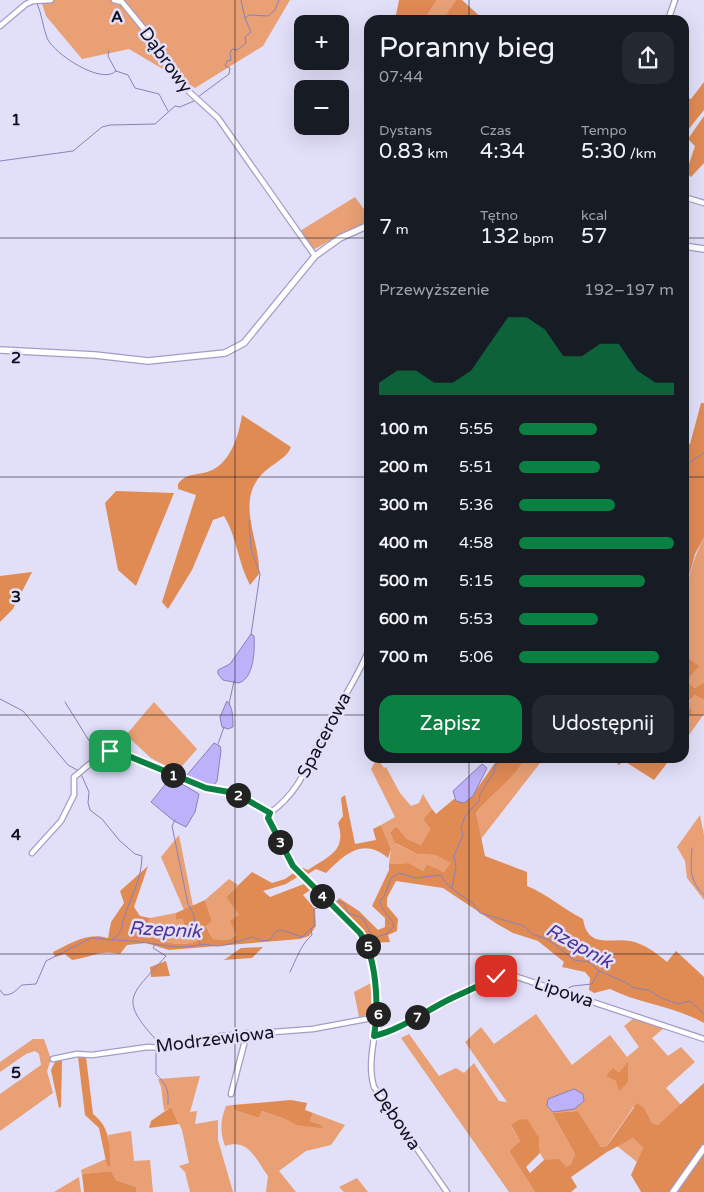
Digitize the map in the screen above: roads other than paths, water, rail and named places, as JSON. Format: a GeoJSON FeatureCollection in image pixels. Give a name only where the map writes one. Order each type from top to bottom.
{"type":"FeatureCollection","features":[{"type":"Feature","properties":{"kind":"street"},"geometry":{"type":"LineString","coordinates":[[0,26],[26,4],[33,1],[52,0]]}},
{"type":"Feature","properties":{"kind":"street","name":"Dąbrowy"},"geometry":{"type":"LineString","coordinates":[[114,0],[122,2],[158,46],[172,71],[196,100],[218,118],[315,256]]}},
{"type":"Feature","properties":{"kind":"street"},"geometry":{"type":"LineString","coordinates":[[670,15],[675,0]]}},
{"type":"Feature","properties":{"kind":"street"},"geometry":{"type":"LineString","coordinates":[[689,198],[704,203]]}},
{"type":"Feature","properties":{"kind":"street"},"geometry":{"type":"LineString","coordinates":[[0,350],[95,355],[148,361],[225,353],[244,343],[315,256],[340,238],[364,227]]}},
{"type":"Feature","properties":{"kind":"street"},"geometry":{"type":"LineString","coordinates":[[689,247],[704,249]]}},
{"type":"Feature","properties":{"kind":"street","name":"Spacerowa"},"geometry":{"type":"LineString","coordinates":[[270,813],[293,793],[304,776],[320,739],[364,661]]}},
{"type":"Feature","properties":{"kind":"street"},"geometry":{"type":"LineString","coordinates":[[32,853],[36,846],[61,821],[74,795],[74,778],[103,754],[110,751],[121,753],[206,788],[235,793],[270,813]]}},
{"type":"Feature","properties":{"kind":"street","name":"Dębowa"},"geometry":{"type":"LineString","coordinates":[[270,813],[268,818],[293,866],[360,933],[367,943],[377,999],[372,1079],[374,1086],[447,1192]]}},
{"type":"Feature","properties":{"kind":"street","name":"Lipowa"},"geometry":{"type":"LineString","coordinates":[[374,1036],[386,1033],[505,973],[704,1039]]}},
{"type":"Feature","properties":{"kind":"street","name":"Modrzewiowa"},"geometry":{"type":"LineString","coordinates":[[53,1059],[77,1054],[92,1055],[148,1048],[164,1048],[221,1036],[313,1030],[377,1017]]}},
{"type":"Feature","properties":{"kind":"street"},"geometry":{"type":"LineString","coordinates":[[231,1094],[247,1034]]}},
{"type":"Feature","properties":{"kind":"street"},"geometry":{"type":"LineString","coordinates":[[673,1192],[704,1148]]}},
{"type":"Feature","properties":{"kind":"waterway"},"geometry":{"type":"LineString","coordinates":[[241,0],[245,18]]}},
{"type":"Feature","properties":{"kind":"waterway"},"geometry":{"type":"LineString","coordinates":[[198,97],[229,74],[230,68],[225,66],[227,61],[231,60],[230,54],[232,49],[237,50],[246,43],[245,37],[251,32],[245,18],[249,15],[268,16],[275,10],[279,0]]}},
{"type":"Feature","properties":{"kind":"waterway"},"geometry":{"type":"LineString","coordinates":[[37,3],[47,38],[58,52],[78,66],[90,71],[109,75],[116,71]]}},
{"type":"Feature","properties":{"kind":"waterway"},"geometry":{"type":"LineString","coordinates":[[109,51],[108,56],[116,71],[128,75],[135,88],[159,94],[168,111]]}},
{"type":"Feature","properties":{"kind":"waterway"},"geometry":{"type":"LineString","coordinates":[[0,161],[73,151],[102,127],[110,125],[155,124],[175,106],[180,107],[194,101]]}},
{"type":"Feature","properties":{"kind":"waterway"},"geometry":{"type":"LineString","coordinates":[[689,463],[704,453]]}},
{"type":"Feature","properties":{"kind":"waterway"},"geometry":{"type":"LineString","coordinates":[[249,520],[251,549],[260,574],[251,635]]}},
{"type":"Feature","properties":{"kind":"waterway"},"geometry":{"type":"LineString","coordinates":[[229,704],[234,681]]}},
{"type":"Feature","properties":{"kind":"waterway","name":"Rzepnik"},"geometry":{"type":"LineString","coordinates":[[0,699],[23,711],[68,765],[79,771]]}},
{"type":"Feature","properties":{"kind":"waterway"},"geometry":{"type":"LineString","coordinates":[[65,702],[98,755],[78,770]]}},
{"type":"Feature","properties":{"kind":"waterway"},"geometry":{"type":"LineString","coordinates":[[218,744],[224,727]]}},
{"type":"Feature","properties":{"kind":"waterway"},"geometry":{"type":"LineString","coordinates":[[452,888],[456,867],[454,856],[463,835],[461,828],[465,816],[479,801],[480,794],[498,763]]}},
{"type":"Feature","properties":{"kind":"waterway","name":"Rzepnik"},"geometry":{"type":"LineString","coordinates":[[81,774],[89,792],[88,803],[90,810],[102,819],[119,840],[135,854],[142,856],[138,880],[124,917],[122,929],[111,940],[180,947],[204,944],[216,946],[231,944],[252,937],[262,941],[270,940],[276,931],[282,930],[302,937],[314,926],[314,909],[329,904]]}},
{"type":"Feature","properties":{"kind":"waterway"},"geometry":{"type":"LineString","coordinates":[[175,820],[172,826],[188,904],[193,913],[200,944]]}},
{"type":"Feature","properties":{"kind":"waterway"},"geometry":{"type":"LineString","coordinates":[[692,848],[691,868],[693,879],[704,895]]}},
{"type":"Feature","properties":{"kind":"waterway","name":"Rzepnik"},"geometry":{"type":"LineString","coordinates":[[333,903],[338,901],[344,904],[348,913],[363,918],[373,938],[388,933],[394,926],[382,908],[380,901],[385,895],[391,878],[399,873],[415,878],[441,875],[449,886],[472,902],[480,913],[524,926],[532,934],[549,940],[574,960],[589,962],[599,971],[634,988],[649,990],[661,998],[679,1004],[690,1001],[704,1014]]}},
{"type":"Feature","properties":{"kind":"waterway"},"geometry":{"type":"LineString","coordinates":[[290,972],[302,947],[312,935],[311,928]]}},
{"type":"Feature","properties":{"kind":"waterway"},"geometry":{"type":"LineString","coordinates":[[0,990],[4,995],[7,995],[22,985],[36,984],[46,961],[91,938],[111,940]]}},
{"type":"Feature","properties":{"kind":"waterway"},"geometry":{"type":"LineString","coordinates":[[155,944],[153,948],[166,956],[144,981],[133,998],[138,1017],[160,1044],[156,1045]]}},
{"type":"Feature","properties":{"kind":"waterway"},"geometry":{"type":"LineString","coordinates":[[566,989],[573,986],[592,984],[599,971]]}},
{"type":"Feature","properties":{"kind":"waterway"},"geometry":{"type":"LineString","coordinates":[[156,1051],[156,1074],[166,1087],[168,1104]]}}]}
